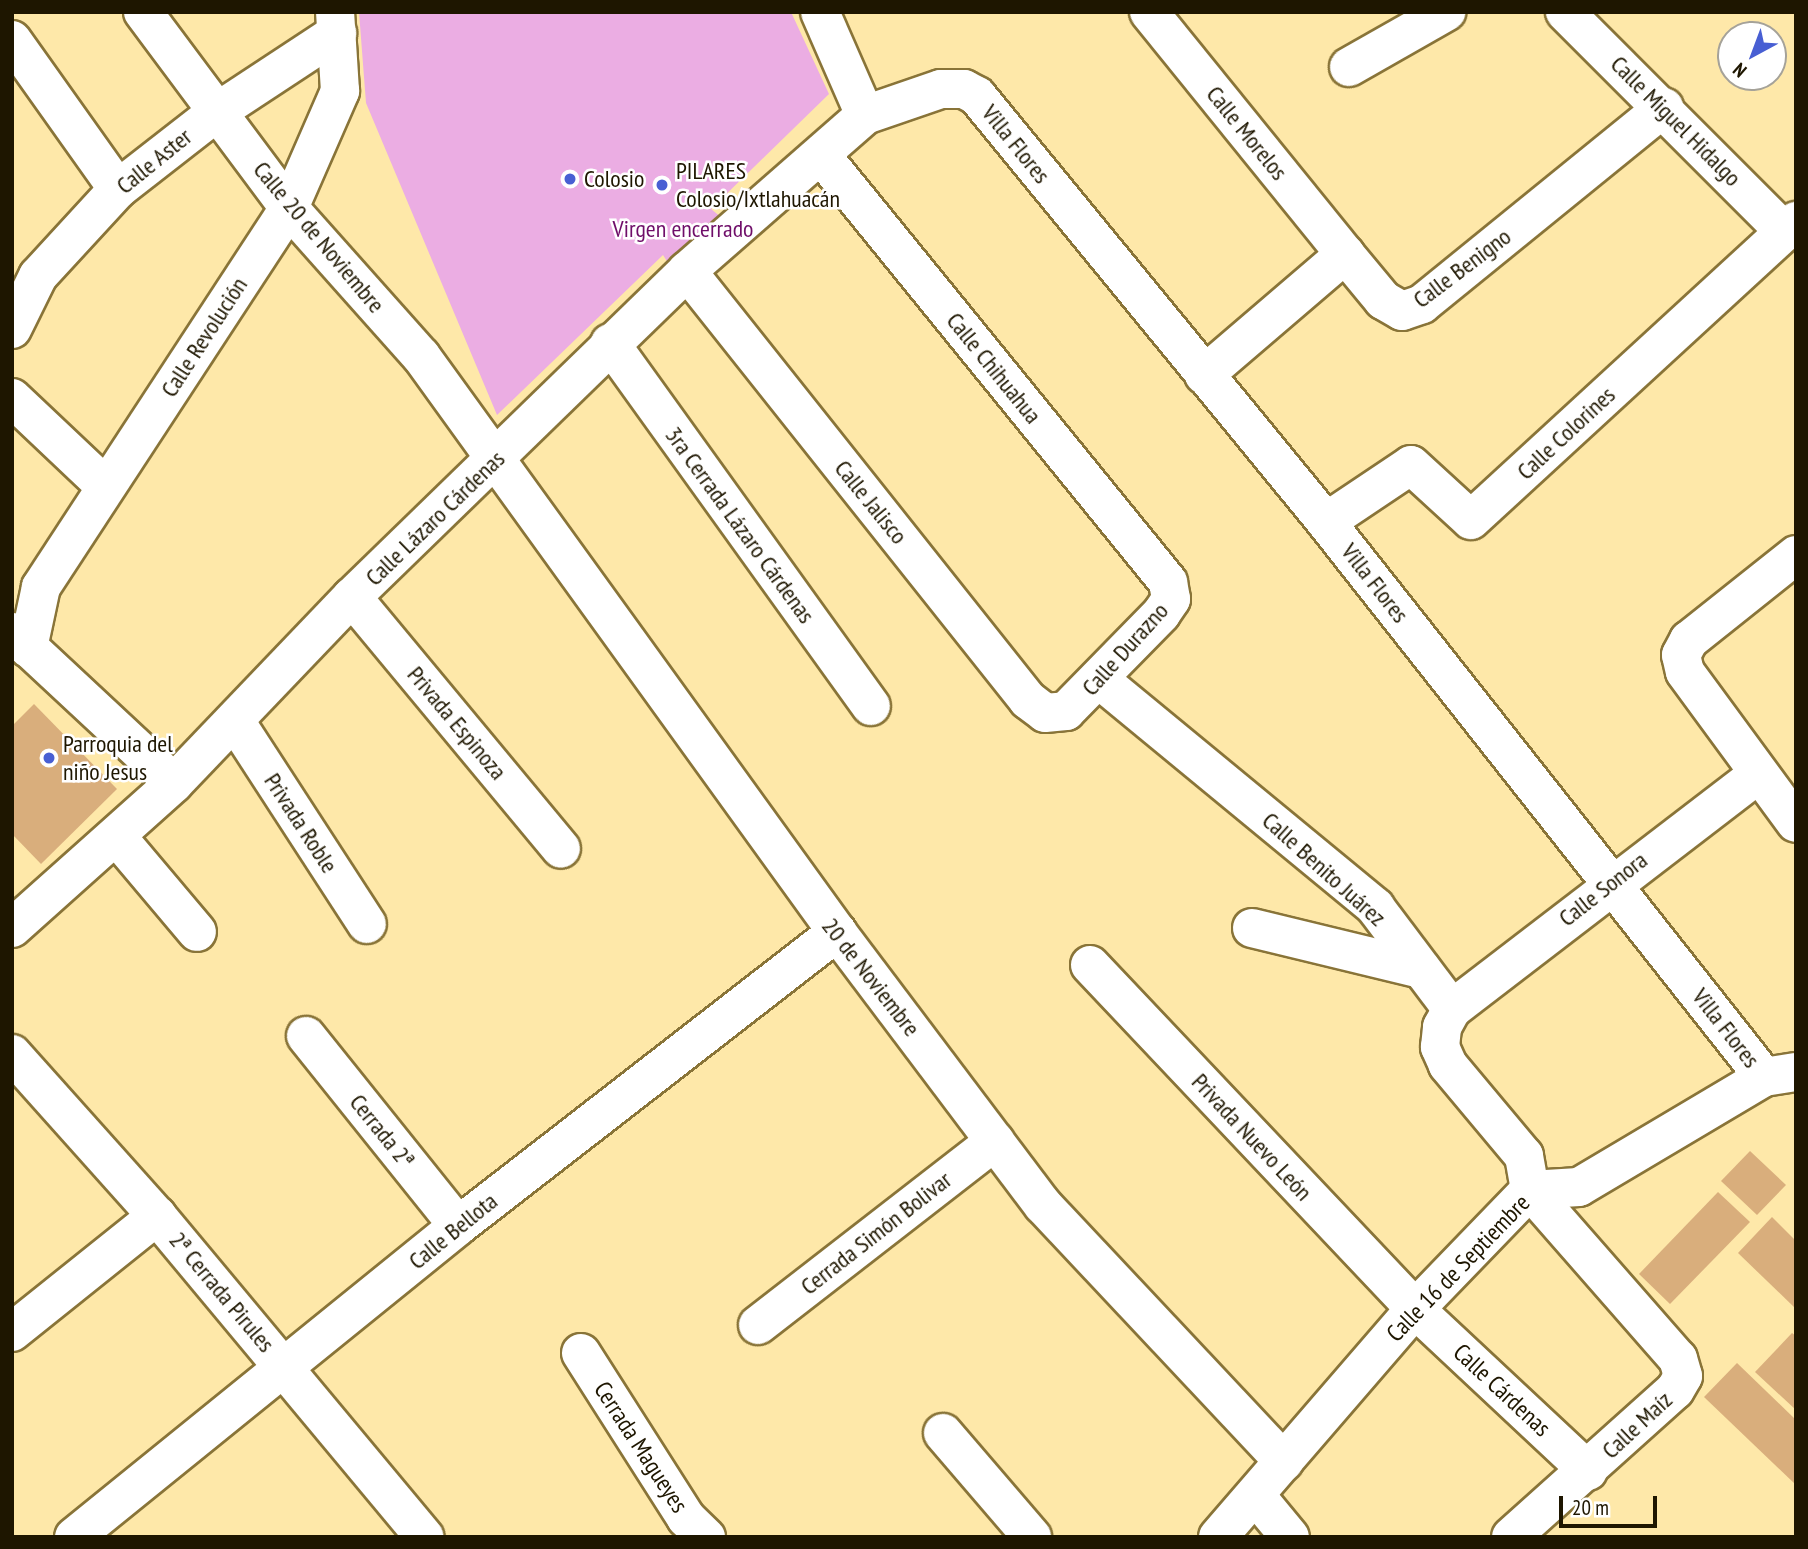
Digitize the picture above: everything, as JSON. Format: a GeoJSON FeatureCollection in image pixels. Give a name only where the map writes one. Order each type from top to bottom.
{"type":"FeatureCollection","features":[{"type":"Feature","properties":{"kind":"street","name":"Calle 20 de Noviembre"},"geometry":{"type":"LineString","coordinates":[[144,12],[289,208],[421,356],[494,461]]}},
{"type":"Feature","properties":{"kind":"street"},"geometry":{"type":"LineString","coordinates":[[820,12],[865,115]]}},
{"type":"Feature","properties":{"kind":"street","name":"Calle Morelos"},"geometry":{"type":"LineString","coordinates":[[1149,12],[1345,254]]}},
{"type":"Feature","properties":{"kind":"street"},"geometry":{"type":"LineString","coordinates":[[1349,67],[1446,12]]}},
{"type":"Feature","properties":{"kind":"street"},"geometry":{"type":"LineString","coordinates":[[1536,12],[1552,12]]}},
{"type":"Feature","properties":{"kind":"street","name":"Calle Miguel Hidalgo"},"geometry":{"type":"LineString","coordinates":[[1564,12],[1790,227]]}},
{"type":"Feature","properties":{"kind":"street","name":"Calle Aster"},"geometry":{"type":"LineString","coordinates":[[12,330],[38,276],[118,189],[336,23]]}},
{"type":"Feature","properties":{"kind":"street","name":"Calle Revolución"},"geometry":{"type":"LineString","coordinates":[[20,640],[41,587],[289,208],[340,91],[336,23]]}},
{"type":"Feature","properties":{"kind":"street"},"geometry":{"type":"LineString","coordinates":[[12,40],[118,189]]}},
{"type":"Feature","properties":{"kind":"street","name":"Villa Flores"},"geometry":{"type":"LineString","coordinates":[[865,115],[941,89],[977,96],[1326,522],[1611,881],[1787,1075]]}},
{"type":"Feature","properties":{"kind":"street","name":"Calle Benigno"},"geometry":{"type":"LineString","coordinates":[[1345,254],[1383,300],[1402,312],[1422,304],[1664,107]]}},
{"type":"Feature","properties":{"kind":"street","name":"Calle Lázaro Cárdenas"},"geometry":{"type":"LineString","coordinates":[[19,908],[117,837],[235,721],[352,597],[494,461],[610,344],[687,271],[865,115]]}},
{"type":"Feature","properties":{"kind":"street","name":"Calle Chihuahua"},"geometry":{"type":"LineString","coordinates":[[821,155],[1168,582]]}},
{"type":"Feature","properties":{"kind":"street","name":"Calle Colorines"},"geometry":{"type":"LineString","coordinates":[[1326,522],[1411,465],[1471,520],[1790,227]]}},
{"type":"Feature","properties":{"kind":"street"},"geometry":{"type":"LineString","coordinates":[[1204,375],[1345,254]]}},
{"type":"Feature","properties":{"kind":"street","name":"Calle Jalisco"},"geometry":{"type":"LineString","coordinates":[[687,271],[1028,700],[1045,713],[1066,711]]}},
{"type":"Feature","properties":{"kind":"street","name":"3ra Cerrada Lázaro Cárdenas"},"geometry":{"type":"LineString","coordinates":[[610,344],[871,706]]}},
{"type":"Feature","properties":{"kind":"street"},"geometry":{"type":"LineString","coordinates":[[12,398],[106,487]]}},
{"type":"Feature","properties":{"kind":"street","name":"20 de Noviembre"},"geometry":{"type":"LineString","coordinates":[[494,461],[836,932],[1043,1205],[1284,1462]]}},
{"type":"Feature","properties":{"kind":"street"},"geometry":{"type":"LineString","coordinates":[[1796,555],[1689,640],[1681,654],[1685,671],[1796,823]]}},
{"type":"Feature","properties":{"kind":"street","name":"Calle Durazno"},"geometry":{"type":"LineString","coordinates":[[1066,711],[1100,680],[1161,614],[1171,599],[1168,582]]}},
{"type":"Feature","properties":{"kind":"street","name":"Privada Espinoza"},"geometry":{"type":"LineString","coordinates":[[352,597],[561,849]]}},
{"type":"Feature","properties":{"kind":"street"},"geometry":{"type":"LineString","coordinates":[[20,640],[174,783]]}},
{"type":"Feature","properties":{"kind":"street","name":"Calle Benito Juárez"},"geometry":{"type":"LineString","coordinates":[[1100,680],[1375,907],[1452,1009]]}},
{"type":"Feature","properties":{"kind":"street","name":"Privada Roble"},"geometry":{"type":"LineString","coordinates":[[235,721],[367,924]]}},
{"type":"Feature","properties":{"kind":"street","name":"Calle Sonora"},"geometry":{"type":"LineString","coordinates":[[1452,1009],[1611,881],[1758,774]]}},
{"type":"Feature","properties":{"kind":"street"},"geometry":{"type":"LineString","coordinates":[[117,837],[197,932]]}},
{"type":"Feature","properties":{"kind":"street"},"geometry":{"type":"LineString","coordinates":[[1252,928],[1421,969]]}},
{"type":"Feature","properties":{"kind":"street","name":"Calle Bellota"},"geometry":{"type":"LineString","coordinates":[[74,1537],[285,1369],[458,1226],[836,932]]}},
{"type":"Feature","properties":{"kind":"street","name":"Privada Nuevo León"},"geometry":{"type":"LineString","coordinates":[[1090,965],[1415,1309]]}},
{"type":"Feature","properties":{"kind":"street"},"geometry":{"type":"LineString","coordinates":[[1452,1009],[1440,1047],[1524,1156],[1530,1190]]}},
{"type":"Feature","properties":{"kind":"street","name":"Cerrada 2ª"},"geometry":{"type":"LineString","coordinates":[[306,1035],[458,1226]]}},
{"type":"Feature","properties":{"kind":"street","name":"2ª Cerrada Pirules"},"geometry":{"type":"LineString","coordinates":[[16,1066],[157,1216],[424,1537]]}},
{"type":"Feature","properties":{"kind":"street","name":"Calle 16 de Septiembre"},"geometry":{"type":"LineString","coordinates":[[1218,1537],[1415,1309],[1530,1190],[1579,1187],[1787,1075]]}},
{"type":"Feature","properties":{"kind":"street","name":"Cerrada Simón Bolivar"},"geometry":{"type":"LineString","coordinates":[[758,1325],[995,1141]]}},
{"type":"Feature","properties":{"kind":"street","name":"Calle Maíz"},"geometry":{"type":"LineString","coordinates":[[1511,1537],[1588,1471],[1675,1390],[1683,1376],[1678,1359],[1530,1190]]}},
{"type":"Feature","properties":{"kind":"street"},"geometry":{"type":"LineString","coordinates":[[12,1332],[157,1216]]}},
{"type":"Feature","properties":{"kind":"street","name":"Calle Cárdenas"},"geometry":{"type":"LineString","coordinates":[[1415,1309],[1588,1471]]}},
{"type":"Feature","properties":{"kind":"street","name":"Cerrada Magueyes"},"geometry":{"type":"LineString","coordinates":[[582,1353],[686,1518],[706,1537]]}},
{"type":"Feature","properties":{"kind":"street"},"geometry":{"type":"LineString","coordinates":[[943,1433],[1032,1537]]}},
{"type":"Feature","properties":{"kind":"street"},"geometry":{"type":"LineString","coordinates":[[1256,1496],[1290,1537]]}},
{"type":"Feature","properties":{"kind":"green space","name":"Colosio"},"geometry":{"type":"Polygon","coordinates":[[[359,12],[791,12],[829,94],[711,209],[732,226],[677,277],[663,255],[497,415],[366,103],[359,12]]]}},
{"type":"Feature","properties":{"kind":"building","name":"Parroquia del niño Jesus"},"geometry":{"type":"Polygon","coordinates":[[[34,704],[117,789],[41,864],[12,834],[12,726],[34,704]]]}},
{"type":"Feature","properties":{"kind":"building"},"geometry":{"type":"Polygon","coordinates":[[[1750,1151],[1786,1185],[1757,1215],[1721,1181],[1750,1151]]]}},
{"type":"Feature","properties":{"kind":"building"},"geometry":{"type":"Polygon","coordinates":[[[1718,1192],[1750,1222],[1670,1304],[1639,1274],[1718,1192]]]}},
{"type":"Feature","properties":{"kind":"building"},"geometry":{"type":"Polygon","coordinates":[[[1772,1217],[1796,1241],[1796,1309],[1738,1253],[1772,1217]]]}},
{"type":"Feature","properties":{"kind":"building"},"geometry":{"type":"Polygon","coordinates":[[[1792,1333],[1796,1336],[1796,1410],[1755,1372],[1792,1333]]]}},
{"type":"Feature","properties":{"kind":"building"},"geometry":{"type":"Polygon","coordinates":[[[1737,1363],[1796,1420],[1796,1485],[1704,1397],[1737,1363]]]}},
{"type":"Feature","properties":{"kind":"place","name":"Colosio"},"geometry":{"type":"Point","coordinates":[570,179]}},
{"type":"Feature","properties":{"kind":"place","name":"PILARES Colosio/Ixtlahuacán"},"geometry":{"type":"Point","coordinates":[662,185]}},
{"type":"Feature","properties":{"kind":"place","name":"Parroquia del niño Jesus"},"geometry":{"type":"Point","coordinates":[49,758]}},
{"type":"Feature","properties":{"kind":"park label","name":"Virgen encerrado"},"geometry":{"type":"Point","coordinates":[683,229]}}]}
